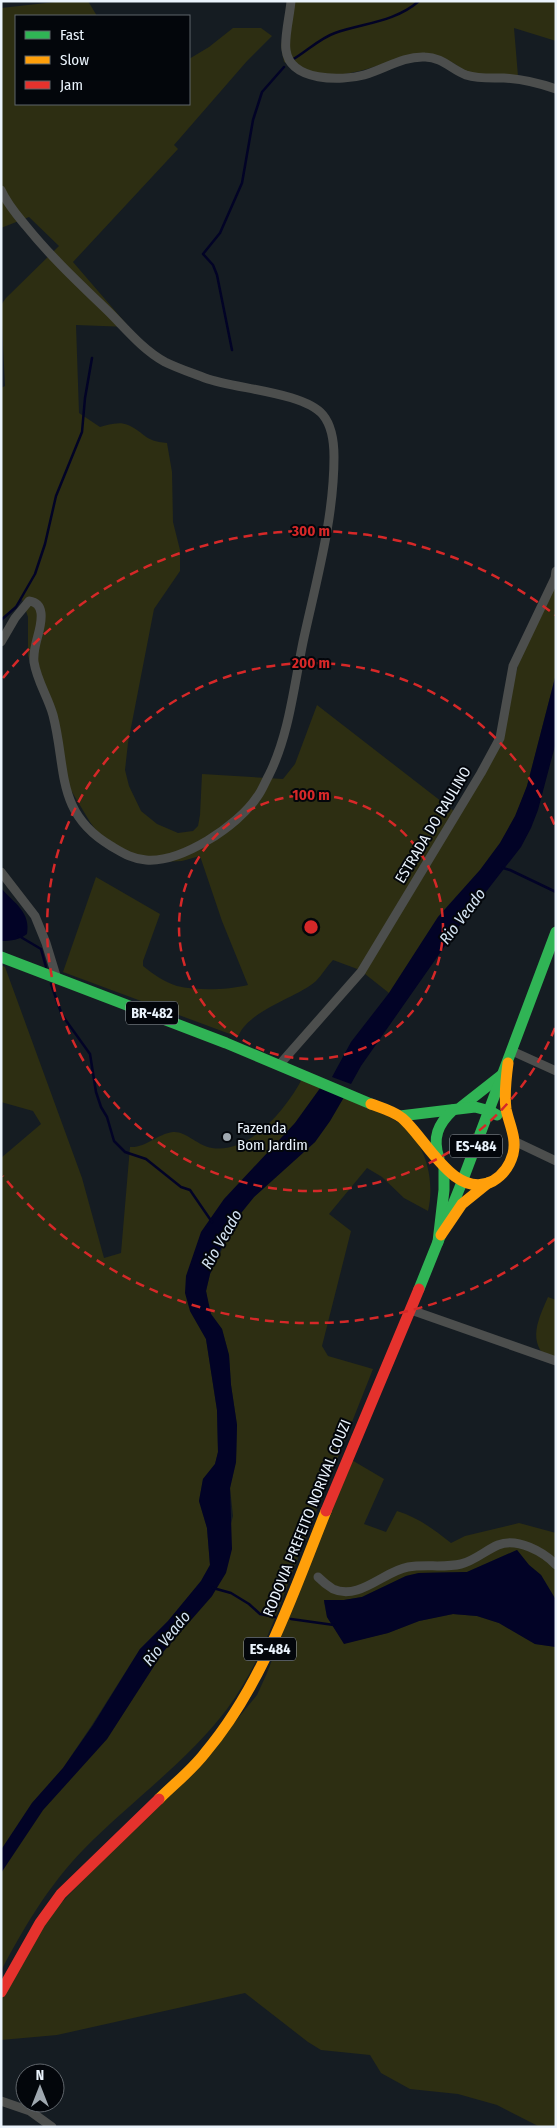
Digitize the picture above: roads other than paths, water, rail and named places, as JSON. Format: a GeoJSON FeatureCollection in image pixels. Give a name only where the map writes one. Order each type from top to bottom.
{"type":"FeatureCollection","features":[{"type":"Feature","properties":{"kind":"main road"},"geometry":{"type":"LineString","coordinates":[[440,1239],[462,1204],[500,1176],[508,1166],[513,1154],[513,1139],[508,1121],[506,1098],[508,1063],[556,932]]}},
{"type":"Feature","properties":{"kind":"main road","name":"BR-482"},"geometry":{"type":"LineString","coordinates":[[1,957],[141,1009],[280,1064],[400,1116],[419,1133],[448,1174],[462,1182]]}},
{"type":"Feature","properties":{"kind":"main road","name":"ES-484"},"geometry":{"type":"LineString","coordinates":[[440,1239],[508,1063]]}},
{"type":"Feature","properties":{"kind":"main road"},"geometry":{"type":"LineString","coordinates":[[440,1239],[444,1190],[442,1164],[435,1147],[436,1135],[441,1121],[503,1074]]}},
{"type":"Feature","properties":{"kind":"main road","name":"BR-482"},"geometry":{"type":"LineString","coordinates":[[400,1116],[475,1107],[490,1110]]}},
{"type":"Feature","properties":{"kind":"main road"},"geometry":{"type":"LineString","coordinates":[[490,1110],[505,1123],[513,1139]]}},
{"type":"Feature","properties":{"kind":"main road"},"geometry":{"type":"LineString","coordinates":[[462,1182],[475,1185],[488,1183]]}},
{"type":"Feature","properties":{"kind":"main road","name":"RODOVIA PREFEITO NORIVAL COUZI"},"geometry":{"type":"LineString","coordinates":[[1,1992],[40,1923],[62,1894],[205,1754],[238,1709],[264,1664],[338,1481],[440,1239]]}},
{"type":"Feature","properties":{"kind":"street"},"geometry":{"type":"LineString","coordinates":[[290,1],[286,50],[290,62],[299,70],[316,78],[364,75],[409,58],[427,57],[446,62],[465,75],[538,82],[556,89]]}},
{"type":"Feature","properties":{"kind":"street"},"geometry":{"type":"LineString","coordinates":[[1,190],[14,211],[36,238],[140,343],[164,361],[209,380],[267,392],[312,405],[325,417],[332,434],[334,456],[332,492],[324,543],[284,735],[273,767],[256,798],[232,824],[206,841],[172,856],[148,860],[130,857],[97,838],[74,812],[61,770],[53,714],[40,684],[34,661],[34,646],[41,611],[38,604],[34,601],[29,601],[15,618],[1,642]]}},
{"type":"Feature","properties":{"kind":"street","name":"ESTRADA DO RAULINO"},"geometry":{"type":"LineString","coordinates":[[280,1064],[361,972],[481,773],[500,738],[513,666],[555,578],[556,571]]}},
{"type":"Feature","properties":{"kind":"street"},"geometry":{"type":"LineString","coordinates":[[1,872],[35,916],[46,942],[57,979]]}},
{"type":"Feature","properties":{"kind":"street"},"geometry":{"type":"LineString","coordinates":[[512,1050],[556,1071]]}},
{"type":"Feature","properties":{"kind":"street"},"geometry":{"type":"LineString","coordinates":[[513,1139],[556,1161]]}},
{"type":"Feature","properties":{"kind":"street"},"geometry":{"type":"LineString","coordinates":[[411,1310],[556,1361]]}},
{"type":"Feature","properties":{"kind":"street"},"geometry":{"type":"LineString","coordinates":[[318,1577],[333,1589],[347,1591],[366,1587],[405,1567],[462,1564],[500,1544],[518,1544],[532,1549],[547,1555],[556,1565]]}},
{"type":"Feature","properties":{"kind":"street"},"geometry":{"type":"LineString","coordinates":[[1,2101],[30,2111],[52,2127]]}},
{"type":"Feature","properties":{"kind":"water","name":"Rio Veado"},"geometry":{"type":"Polygon","coordinates":[[[556,674],[556,742],[538,810],[521,847],[454,933],[361,1066],[351,1084],[332,1077],[351,1042],[389,993],[438,917],[480,870],[500,843],[515,816],[527,786],[556,674]]]}},
{"type":"Feature","properties":{"kind":"water"},"geometry":{"type":"Polygon","coordinates":[[[1,888],[20,908],[28,926],[27,934],[18,939],[1,941],[1,888]]]}},
{"type":"Feature","properties":{"kind":"water","name":"Rio Veado"},"geometry":{"type":"Polygon","coordinates":[[[321,1087],[344,1097],[315,1142],[254,1197],[237,1218],[210,1274],[206,1291],[211,1314],[222,1329],[229,1355],[237,1425],[236,1462],[230,1488],[232,1549],[226,1573],[212,1596],[163,1652],[107,1739],[43,1810],[1,1873],[1,1850],[32,1803],[63,1768],[93,1725],[140,1649],[168,1621],[201,1581],[210,1565],[207,1528],[199,1501],[203,1479],[215,1464],[218,1452],[217,1410],[206,1339],[190,1311],[185,1293],[186,1276],[201,1232],[224,1199],[295,1123],[321,1087]]]}},
{"type":"Feature","properties":{"kind":"water"},"geometry":{"type":"Polygon","coordinates":[[[517,1550],[529,1565],[541,1575],[556,1600],[556,1647],[535,1644],[499,1623],[477,1616],[453,1614],[419,1621],[388,1633],[344,1644],[327,1617],[324,1600],[344,1600],[362,1597],[406,1576],[419,1573],[467,1572],[517,1550]]]}},
{"type":"Feature","properties":{"kind":"waterway"},"geometry":{"type":"LineString","coordinates":[[292,60],[329,35],[390,18],[419,1]]}},
{"type":"Feature","properties":{"kind":"waterway"},"geometry":{"type":"LineString","coordinates":[[232,350],[217,275],[213,265],[203,254],[220,233],[242,183],[253,120],[262,92],[284,67]]}},
{"type":"Feature","properties":{"kind":"waterway"},"geometry":{"type":"LineString","coordinates":[[1,620],[16,607],[35,574],[45,544],[56,496],[82,432],[85,398],[92,358]]}},
{"type":"Feature","properties":{"kind":"waterway"},"geometry":{"type":"LineString","coordinates":[[503,868],[556,892]]}},
{"type":"Feature","properties":{"kind":"waterway"},"geometry":{"type":"LineString","coordinates":[[19,936],[41,949],[46,967]]}},
{"type":"Feature","properties":{"kind":"waterway","name":"Rio Veado"},"geometry":{"type":"LineString","coordinates":[[51,984],[62,1015],[90,1054],[96,1092],[107,1117],[114,1141],[125,1152],[146,1159],[181,1187],[190,1190],[212,1222]]}},
{"type":"Feature","properties":{"kind":"waterway"},"geometry":{"type":"LineString","coordinates":[[213,1588],[231,1593],[249,1604],[260,1614],[275,1617]]}},
{"type":"Feature","properties":{"kind":"waterway"},"geometry":{"type":"LineString","coordinates":[[291,1619],[334,1625]]}},
{"type":"Feature","properties":{"kind":"place","name":"Fazenda Bom Jardim"},"geometry":{"type":"Point","coordinates":[227,1137]}}]}
